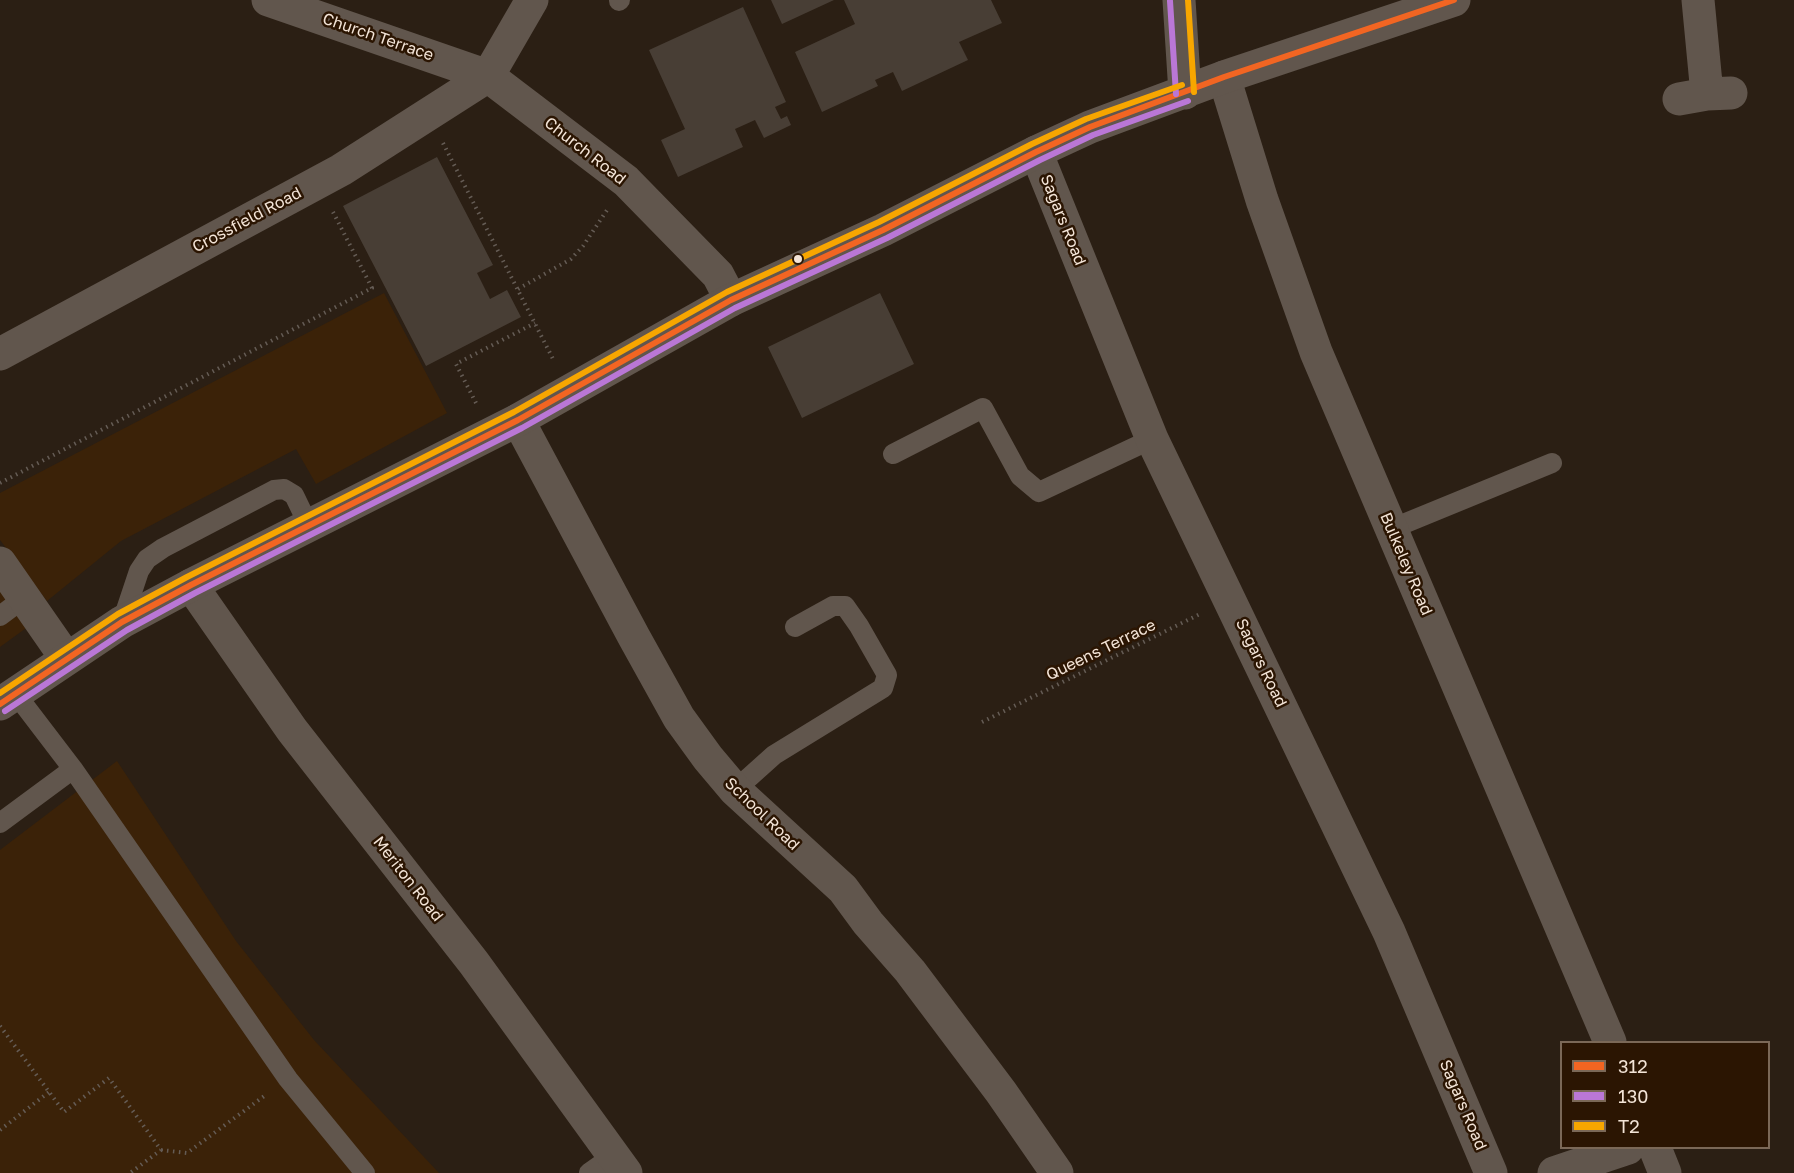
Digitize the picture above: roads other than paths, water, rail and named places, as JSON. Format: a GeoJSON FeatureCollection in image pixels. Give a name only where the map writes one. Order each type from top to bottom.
{"type":"FeatureCollection","features":[{"type":"Feature","properties":{"kind":"street"},"geometry":{"type":"LineString","coordinates":[[488,76],[532,0]]}},
{"type":"Feature","properties":{"kind":"street"},"geometry":{"type":"LineString","coordinates":[[1179,0],[1185,93]]}},
{"type":"Feature","properties":{"kind":"street"},"geometry":{"type":"LineString","coordinates":[[8,698],[122,622],[190,585],[505,427],[731,300],[883,230],[1036,152],[1090,127],[1224,77],[1451,0]]}},
{"type":"Feature","properties":{"kind":"street"},"geometry":{"type":"LineString","coordinates":[[1698,0],[1705,95]]}},
{"type":"Feature","properties":{"kind":"street","name":"Church Terrace"},"geometry":{"type":"LineString","coordinates":[[283,2],[488,76]]}},
{"type":"Feature","properties":{"kind":"street","name":"Crossfield Road"},"geometry":{"type":"LineString","coordinates":[[0,354],[341,170],[488,76]]}},
{"type":"Feature","properties":{"kind":"street","name":"Church Road"},"geometry":{"type":"LineString","coordinates":[[488,76],[626,182],[718,275],[731,300]]}},
{"type":"Feature","properties":{"kind":"street","name":"Bulkeley Road"},"geometry":{"type":"LineString","coordinates":[[1224,77],[1262,200],[1316,352],[1611,1041]]}},
{"type":"Feature","properties":{"kind":"street","name":"Sagars Road"},"geometry":{"type":"LineString","coordinates":[[1036,152],[1152,439],[1389,932],[1491,1173]]}},
{"type":"Feature","properties":{"kind":"street","name":"School Road"},"geometry":{"type":"LineString","coordinates":[[505,427],[634,637],[679,718],[708,758],[735,790],[843,889],[868,923],[910,971],[1001,1092],[1056,1173]]}},
{"type":"Feature","properties":{"kind":"street"},"geometry":{"type":"LineString","coordinates":[[0,564],[12,607],[66,658]]}},
{"type":"Feature","properties":{"kind":"street","name":"Meriton Road"},"geometry":{"type":"LineString","coordinates":[[190,585],[292,730],[474,963],[609,1167]]}},
{"type":"Feature","properties":{"kind":"street"},"geometry":{"type":"LineString","coordinates":[[1554,1173],[1625,1149]]}},
{"type":"Feature","properties":{"kind":"street"},"geometry":{"type":"LineString","coordinates":[[1654,1149],[1665,1173]]}},
{"type":"Feature","properties":{"kind":"lane"},"geometry":{"type":"LineString","coordinates":[[893,454],[983,408],[1020,476],[1039,492],[1152,439]]}},
{"type":"Feature","properties":{"kind":"lane"},"geometry":{"type":"LineString","coordinates":[[1391,529],[1552,463]]}},
{"type":"Feature","properties":{"kind":"lane"},"geometry":{"type":"LineString","coordinates":[[122,622],[139,571],[147,559],[163,548],[274,490],[284,489],[294,495],[309,526]]}},
{"type":"Feature","properties":{"kind":"lane"},"geometry":{"type":"LineString","coordinates":[[735,790],[774,755],[884,688],[887,675],[845,606],[833,606],[795,627]]}},
{"type":"Feature","properties":{"kind":"lane"},"geometry":{"type":"LineString","coordinates":[[8,698],[73,769],[288,1079],[365,1173]]}},
{"type":"Feature","properties":{"kind":"lane"},"geometry":{"type":"LineString","coordinates":[[0,823],[73,769]]}}]}
